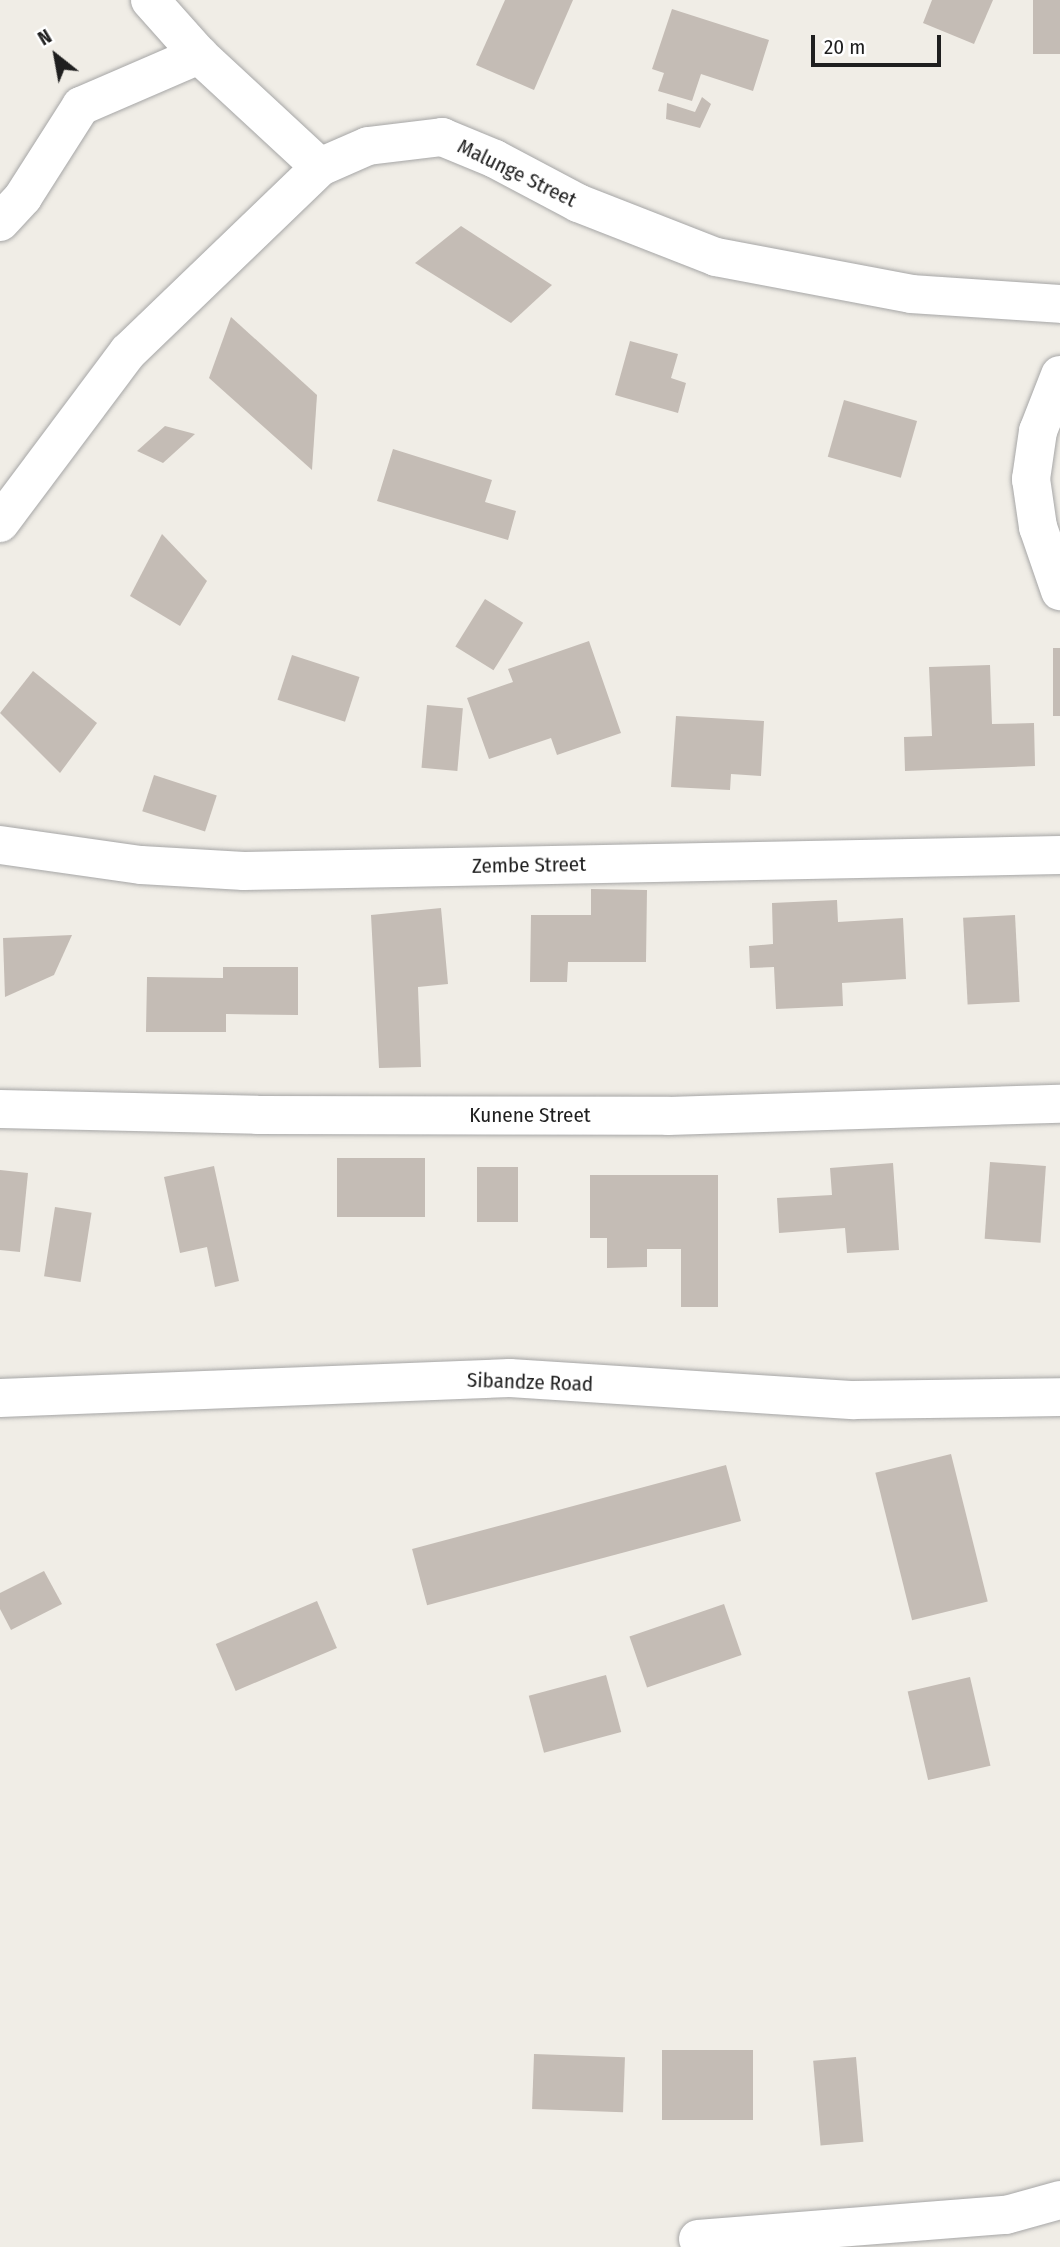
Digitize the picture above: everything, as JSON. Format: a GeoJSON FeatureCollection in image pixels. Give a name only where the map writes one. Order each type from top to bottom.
{"type":"FeatureCollection","features":[{"type":"Feature","properties":{"kind":"street"},"geometry":{"type":"LineString","coordinates":[[150,0],[200,55],[320,167]]}},
{"type":"Feature","properties":{"kind":"street"},"geometry":{"type":"LineString","coordinates":[[0,222],[23,197],[81,106],[200,55]]}},
{"type":"Feature","properties":{"kind":"street","name":"Malunge Street"},"geometry":{"type":"LineString","coordinates":[[0,523],[128,352],[320,167],[368,146],[442,136],[495,159],[578,203],[716,257],[911,294],[1060,304]]}},
{"type":"Feature","properties":{"kind":"street"},"geometry":{"type":"LineString","coordinates":[[1060,375],[1038,431],[1031,479],[1038,527],[1060,591]]}},
{"type":"Feature","properties":{"kind":"street","name":"Zembe Street"},"geometry":{"type":"LineString","coordinates":[[0,845],[141,865],[244,871],[1060,855]]}},
{"type":"Feature","properties":{"kind":"street","name":"Kunene Street"},"geometry":{"type":"LineString","coordinates":[[0,1108],[257,1115],[668,1115],[1060,1104]]}},
{"type":"Feature","properties":{"kind":"street","name":"Sibandze Road"},"geometry":{"type":"LineString","coordinates":[[0,1398],[510,1378],[854,1400],[1060,1396]]}},
{"type":"Feature","properties":{"kind":"street"},"geometry":{"type":"LineString","coordinates":[[698,2239],[1006,2215],[1060,2200]]}},
{"type":"Feature","properties":{"kind":"building"},"geometry":{"type":"Polygon","coordinates":[[[505,0],[573,0],[534,90],[476,65],[505,0]]]}},
{"type":"Feature","properties":{"kind":"building"},"geometry":{"type":"Polygon","coordinates":[[[932,0],[993,0],[974,44],[923,23],[932,0]]]}},
{"type":"Feature","properties":{"kind":"building"},"geometry":{"type":"Polygon","coordinates":[[[1033,0],[1060,0],[1060,54],[1033,54],[1033,0]]]}},
{"type":"Feature","properties":{"kind":"building"},"geometry":{"type":"Polygon","coordinates":[[[672,9],[769,40],[753,91],[701,74],[692,101],[658,91],[664,73],[652,69],[672,9]]]}},
{"type":"Feature","properties":{"kind":"building"},"geometry":{"type":"Polygon","coordinates":[[[702,97],[711,104],[700,128],[666,119],[667,103],[695,112],[702,97]]]}},
{"type":"Feature","properties":{"kind":"building"},"geometry":{"type":"Polygon","coordinates":[[[461,226],[552,285],[511,323],[415,263],[461,226]]]}},
{"type":"Feature","properties":{"kind":"building"},"geometry":{"type":"Polygon","coordinates":[[[231,317],[317,395],[312,470],[209,378],[231,317]]]}},
{"type":"Feature","properties":{"kind":"building"},"geometry":{"type":"Polygon","coordinates":[[[630,341],[678,354],[671,378],[686,383],[678,413],[615,395],[630,341]]]}},
{"type":"Feature","properties":{"kind":"building"},"geometry":{"type":"Polygon","coordinates":[[[844,400],[917,421],[901,478],[828,457],[844,400]]]}},
{"type":"Feature","properties":{"kind":"building"},"geometry":{"type":"Polygon","coordinates":[[[165,426],[195,434],[163,463],[137,451],[165,426]]]}},
{"type":"Feature","properties":{"kind":"building"},"geometry":{"type":"Polygon","coordinates":[[[393,449],[492,480],[485,502],[516,511],[508,540],[377,501],[393,449]]]}},
{"type":"Feature","properties":{"kind":"building"},"geometry":{"type":"Polygon","coordinates":[[[162,534],[207,581],[180,626],[130,596],[162,534]]]}},
{"type":"Feature","properties":{"kind":"building"},"geometry":{"type":"Polygon","coordinates":[[[485,599],[523,623],[493,670],[455,646],[485,599]]]}},
{"type":"Feature","properties":{"kind":"building"},"geometry":{"type":"Polygon","coordinates":[[[589,641],[621,733],[557,755],[551,738],[489,759],[467,698],[513,682],[508,669],[589,641]]]}},
{"type":"Feature","properties":{"kind":"building"},"geometry":{"type":"Polygon","coordinates":[[[1053,648],[1060,648],[1060,716],[1053,716],[1053,648]]]}},
{"type":"Feature","properties":{"kind":"building"},"geometry":{"type":"Polygon","coordinates":[[[292,655],[360,677],[345,722],[277,700],[292,655]]]}},
{"type":"Feature","properties":{"kind":"building"},"geometry":{"type":"Polygon","coordinates":[[[990,665],[992,724],[1034,723],[1035,766],[905,771],[904,737],[932,736],[929,667],[990,665]]]}},
{"type":"Feature","properties":{"kind":"building"},"geometry":{"type":"Polygon","coordinates":[[[33,671],[97,723],[60,773],[0,713],[33,671]]]}},
{"type":"Feature","properties":{"kind":"building"},"geometry":{"type":"Polygon","coordinates":[[[427,705],[463,708],[457,771],[422,768],[427,705]]]}},
{"type":"Feature","properties":{"kind":"building"},"geometry":{"type":"Polygon","coordinates":[[[676,716],[764,721],[761,776],[731,774],[730,790],[671,787],[676,716]]]}},
{"type":"Feature","properties":{"kind":"building"},"geometry":{"type":"Polygon","coordinates":[[[154,775],[217,795],[205,832],[142,811],[154,775]]]}},
{"type":"Feature","properties":{"kind":"building"},"geometry":{"type":"Polygon","coordinates":[[[591,889],[647,890],[646,962],[568,962],[567,982],[530,982],[531,915],[591,915],[591,889]]]}},
{"type":"Feature","properties":{"kind":"building"},"geometry":{"type":"Polygon","coordinates":[[[837,900],[838,922],[903,918],[906,979],[842,983],[843,1006],[776,1009],[774,967],[750,968],[749,946],[773,944],[772,903],[837,900]]]}},
{"type":"Feature","properties":{"kind":"building"},"geometry":{"type":"Polygon","coordinates":[[[441,908],[448,984],[418,987],[421,1067],[379,1068],[371,915],[441,908]]]}},
{"type":"Feature","properties":{"kind":"building"},"geometry":{"type":"Polygon","coordinates":[[[1015,915],[1020,1002],[968,1005],[963,918],[1015,915]]]}},
{"type":"Feature","properties":{"kind":"building"},"geometry":{"type":"Polygon","coordinates":[[[72,935],[54,975],[5,997],[3,938],[72,935]]]}},
{"type":"Feature","properties":{"kind":"building"},"geometry":{"type":"Polygon","coordinates":[[[223,967],[298,967],[298,1015],[226,1014],[226,1032],[146,1032],[147,977],[223,978],[223,967]]]}},
{"type":"Feature","properties":{"kind":"building"},"geometry":{"type":"Polygon","coordinates":[[[337,1158],[425,1158],[425,1217],[337,1217],[337,1158]]]}},
{"type":"Feature","properties":{"kind":"building"},"geometry":{"type":"Polygon","coordinates":[[[990,1162],[1046,1166],[1040,1243],[985,1239],[990,1162]]]}},
{"type":"Feature","properties":{"kind":"building"},"geometry":{"type":"Polygon","coordinates":[[[893,1163],[899,1250],[847,1253],[845,1228],[779,1233],[777,1198],[832,1195],[830,1168],[893,1163]]]}},
{"type":"Feature","properties":{"kind":"building"},"geometry":{"type":"Polygon","coordinates":[[[214,1166],[239,1281],[215,1287],[207,1247],[180,1253],[164,1177],[214,1166]]]}},
{"type":"Feature","properties":{"kind":"building"},"geometry":{"type":"Polygon","coordinates":[[[477,1167],[518,1167],[518,1222],[477,1222],[477,1167]]]}},
{"type":"Feature","properties":{"kind":"building"},"geometry":{"type":"Polygon","coordinates":[[[0,1170],[28,1173],[20,1252],[0,1250],[0,1170]]]}},
{"type":"Feature","properties":{"kind":"building"},"geometry":{"type":"Polygon","coordinates":[[[590,1175],[718,1175],[718,1307],[681,1307],[681,1249],[647,1249],[647,1267],[607,1268],[607,1238],[590,1238],[590,1175]]]}},
{"type":"Feature","properties":{"kind":"building"},"geometry":{"type":"Polygon","coordinates":[[[55,1207],[92,1213],[81,1282],[44,1276],[55,1207]]]}},
{"type":"Feature","properties":{"kind":"building"},"geometry":{"type":"Polygon","coordinates":[[[951,1454],[988,1601],[912,1620],[875,1473],[951,1454]]]}},
{"type":"Feature","properties":{"kind":"building"},"geometry":{"type":"Polygon","coordinates":[[[726,1465],[741,1521],[427,1605],[412,1549],[726,1465]]]}},
{"type":"Feature","properties":{"kind":"building"},"geometry":{"type":"Polygon","coordinates":[[[44,1571],[62,1604],[11,1630],[0,1609],[0,1593],[44,1571]]]}},
{"type":"Feature","properties":{"kind":"building"},"geometry":{"type":"Polygon","coordinates":[[[317,1601],[337,1648],[236,1691],[216,1644],[317,1601]]]}},
{"type":"Feature","properties":{"kind":"building"},"geometry":{"type":"Polygon","coordinates":[[[724,1604],[742,1655],[647,1688],[629,1637],[724,1604]]]}},
{"type":"Feature","properties":{"kind":"building"},"geometry":{"type":"Polygon","coordinates":[[[606,1675],[621,1732],[544,1753],[529,1696],[606,1675]]]}},
{"type":"Feature","properties":{"kind":"building"},"geometry":{"type":"Polygon","coordinates":[[[970,1677],[990,1766],[928,1780],[908,1691],[970,1677]]]}},
{"type":"Feature","properties":{"kind":"building"},"geometry":{"type":"Polygon","coordinates":[[[662,2050],[753,2050],[753,2120],[662,2120],[662,2050]]]}},
{"type":"Feature","properties":{"kind":"building"},"geometry":{"type":"Polygon","coordinates":[[[534,2054],[625,2057],[623,2112],[532,2109],[534,2054]]]}},
{"type":"Feature","properties":{"kind":"building"},"geometry":{"type":"Polygon","coordinates":[[[856,2057],[863,2142],[821,2145],[813,2061],[856,2057]]]}}]}
